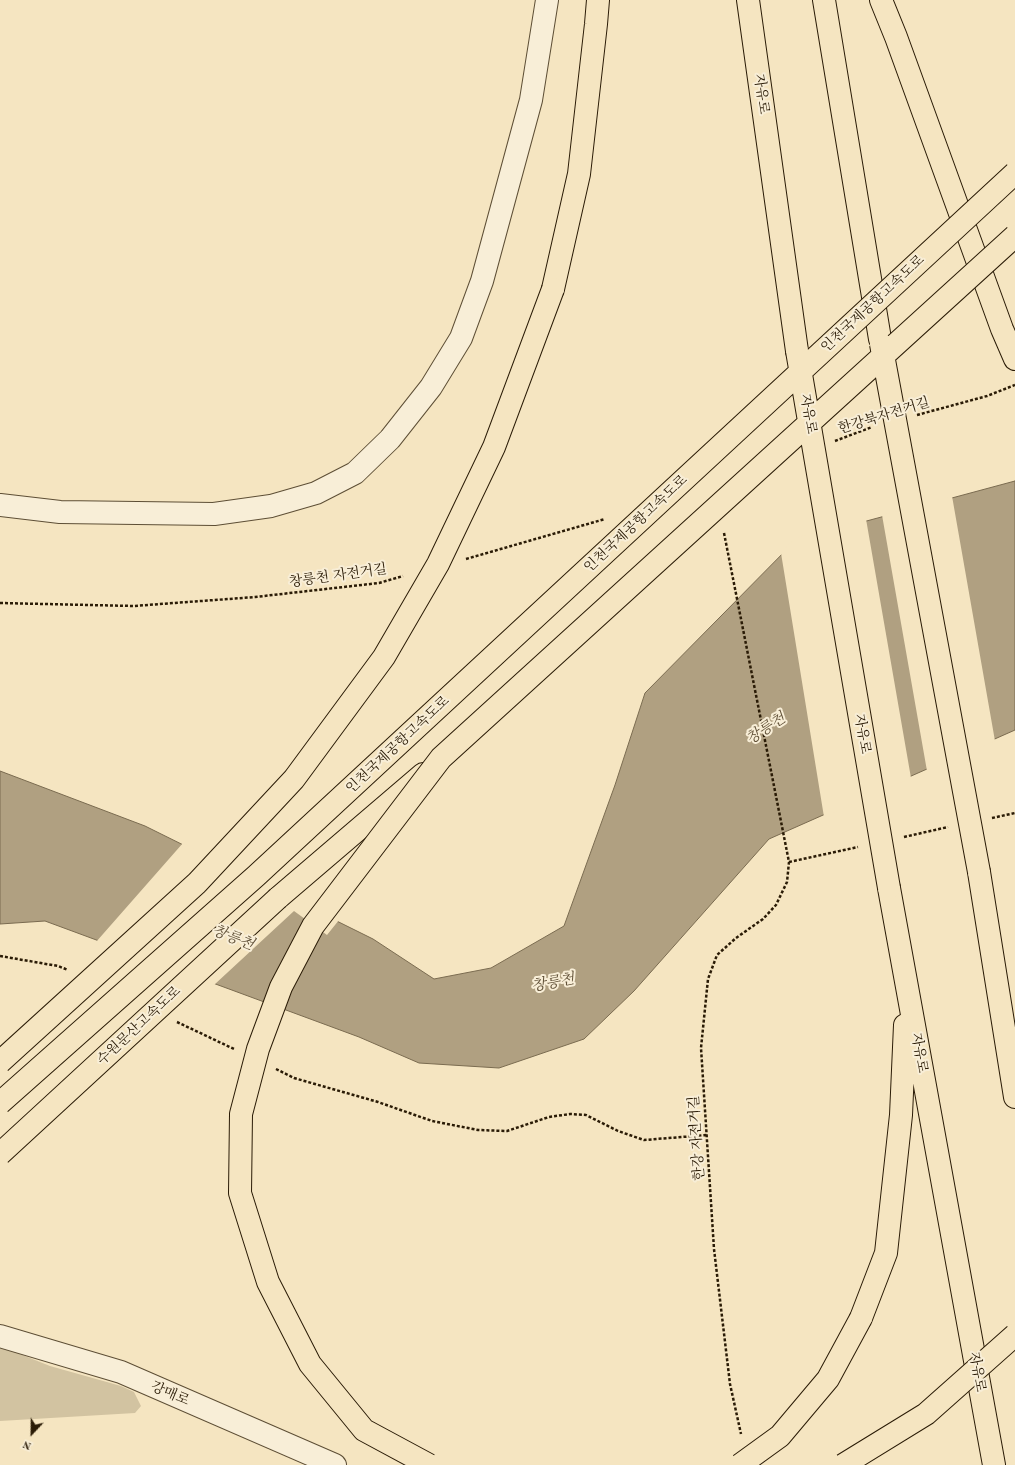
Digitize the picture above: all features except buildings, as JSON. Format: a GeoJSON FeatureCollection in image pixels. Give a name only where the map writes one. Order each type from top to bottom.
{"type":"FeatureCollection","features":[{"type":"Feature","properties":{"kind":"highway"},"geometry":{"type":"LineString","coordinates":[[0,1062],[197,883],[294,779],[384,657],[438,564],[494,447],[552,289],[579,174],[598,0]]}},
{"type":"Feature","properties":{"kind":"highway","name":"자유로"},"geometry":{"type":"LineString","coordinates":[[748,0],[797,351],[906,985],[994,1465]]}},
{"type":"Feature","properties":{"kind":"highway"},"geometry":{"type":"LineString","coordinates":[[824,0],[880,339],[979,872],[1015,1097]]}},
{"type":"Feature","properties":{"kind":"highway"},"geometry":{"type":"LineString","coordinates":[[881,0],[1002,329],[1015,358]]}},
{"type":"Feature","properties":{"kind":"highway","name":"인천국제공항고속도로"},"geometry":{"type":"LineString","coordinates":[[0,1104],[256,876],[1015,174]]}},
{"type":"Feature","properties":{"kind":"highway"},"geometry":{"type":"LineString","coordinates":[[430,1465],[364,1430],[310,1364],[268,1282],[240,1194],[241,1114],[258,1049],[281,986],[313,926],[441,758],[1015,236]]}},
{"type":"Feature","properties":{"kind":"highway","name":"수원문산고속도로"},"geometry":{"type":"LineString","coordinates":[[0,1154],[278,898],[441,758]]}},
{"type":"Feature","properties":{"kind":"highway"},"geometry":{"type":"LineString","coordinates":[[740,1465],[780,1436],[828,1379],[861,1318],[886,1253],[901,1115],[906,985]]}},
{"type":"Feature","properties":{"kind":"highway"},"geometry":{"type":"LineString","coordinates":[[843,1465],[926,1414],[1015,1335]]}},
{"type":"Feature","properties":{"kind":"street"},"geometry":{"type":"LineString","coordinates":[[0,504],[60,512],[214,514],[271,506],[316,493],[355,473],[390,439],[431,387],[461,338],[482,281],[531,100],[547,0]]}},
{"type":"Feature","properties":{"kind":"street","name":"강매로"},"geometry":{"type":"LineString","coordinates":[[0,1336],[121,1372],[335,1465]]}},
{"type":"Feature","properties":{"kind":"path","name":"한강북자전거길"},"geometry":{"type":"LineString","coordinates":[[913,416],[987,396],[1015,385]]}},
{"type":"Feature","properties":{"kind":"path","name":"한강북자전거길"},"geometry":{"type":"LineString","coordinates":[[832,442],[876,426]]}},
{"type":"Feature","properties":{"kind":"path"},"geometry":{"type":"LineString","coordinates":[[462,560],[612,517]]}},
{"type":"Feature","properties":{"kind":"path","name":"한강 자전거길"},"geometry":{"type":"LineString","coordinates":[[730,564],[790,862],[787,882],[776,905],[764,919],[736,938],[717,955],[708,979],[701,1048],[715,1257],[730,1384],[742,1436]]}},
{"type":"Feature","properties":{"kind":"path","name":"창릉천 자전거길"},"geometry":{"type":"LineString","coordinates":[[0,603],[134,606],[263,596],[379,583],[410,574]]}},
{"type":"Feature","properties":{"kind":"path"},"geometry":{"type":"LineString","coordinates":[[0,956],[58,966],[72,972]]}},
{"type":"Feature","properties":{"kind":"path"},"geometry":{"type":"LineString","coordinates":[[172,1020],[237,1050]]}},
{"type":"Feature","properties":{"kind":"path"},"geometry":{"type":"LineString","coordinates":[[273,1067],[294,1078],[378,1102],[432,1121],[478,1130],[507,1131],[549,1117],[570,1114],[586,1116],[618,1131],[644,1140],[707,1135]]}},
{"type":"Feature","properties":{"kind":"shaded area"},"geometry":{"type":"Polygon","coordinates":[[[0,1346],[50,1366],[121,1386],[134,1392],[141,1406],[135,1413],[0,1421],[0,1346]]]}},
{"type":"Feature","properties":{"kind":"water","name":"창릉천"},"geometry":{"type":"Polygon","coordinates":[[[1015,481],[1015,730],[769,839],[634,991],[584,1039],[499,1068],[419,1063],[359,1037],[45,921],[0,924],[0,771],[145,826],[373,939],[434,979],[491,968],[564,926],[615,785],[645,693],[796,540],[1015,481]]]}},
{"type":"Feature","properties":{"kind":"pier"},"geometry":{"type":"Polygon","coordinates":[[[952,496],[995,741],[927,771],[882,515],[952,496]]]}},
{"type":"Feature","properties":{"kind":"pier"},"geometry":{"type":"Polygon","coordinates":[[[866,519],[911,778],[824,817],[781,553],[795,538],[866,519]]]}},
{"type":"Feature","properties":{"kind":"pier"},"geometry":{"type":"Polygon","coordinates":[[[183,843],[339,920],[327,935],[294,911],[214,985],[96,942],[183,843]]]}}]}
